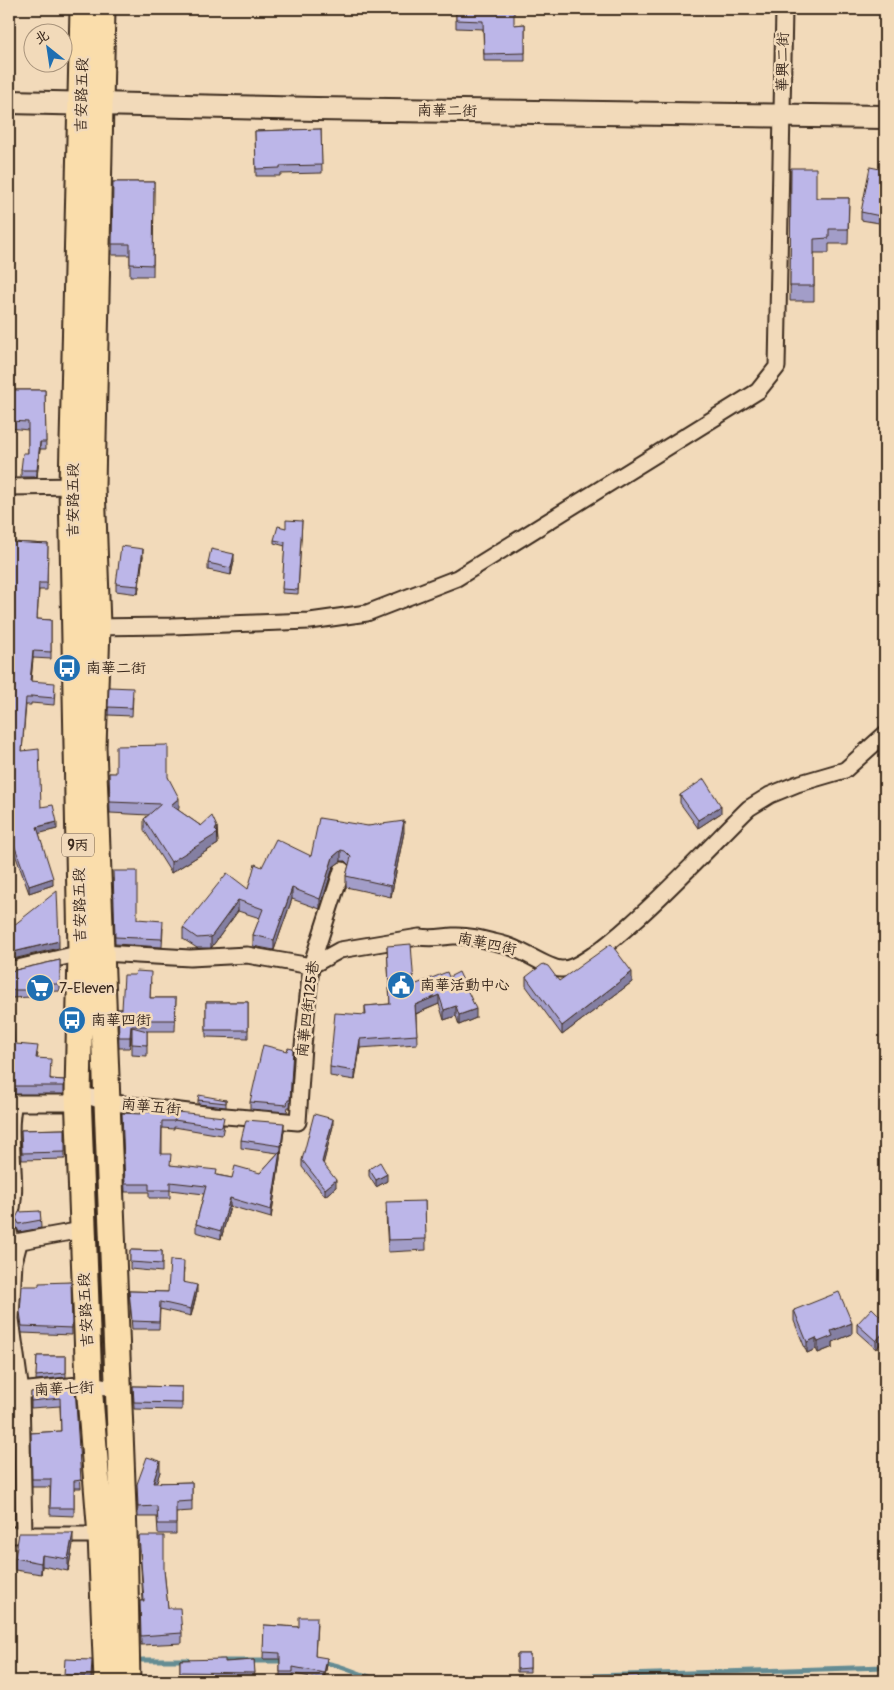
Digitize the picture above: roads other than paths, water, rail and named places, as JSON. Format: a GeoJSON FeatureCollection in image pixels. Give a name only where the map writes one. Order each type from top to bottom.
{"type":"FeatureCollection","features":[{"type":"Feature","properties":{"kind":"main road","name":"吉安路五段"},"geometry":{"type":"LineString","coordinates":[[82,9],[91,103]]}},
{"type":"Feature","properties":{"kind":"main road","name":"吉安路五段"},"geometry":{"type":"LineString","coordinates":[[102,9],[91,103],[82,486],[86,627],[93,746],[92,953],[78,1093],[89,1384],[112,1534]]}},
{"type":"Feature","properties":{"kind":"main road","name":"吉安路五段"},"geometry":{"type":"LineString","coordinates":[[92,953],[106,1102],[118,1389],[112,1534],[120,1680]]}},
{"type":"Feature","properties":{"kind":"street","name":"華興二街"},"geometry":{"type":"LineString","coordinates":[[86,627],[310,621],[367,613],[457,578],[758,391],[777,367],[784,9]]}},
{"type":"Feature","properties":{"kind":"street","name":"南華二街"},"geometry":{"type":"LineString","coordinates":[[9,102],[326,110],[885,117]]}},
{"type":"Feature","properties":{"kind":"street"},"geometry":{"type":"LineString","coordinates":[[9,487],[82,486]]}},
{"type":"Feature","properties":{"kind":"street","name":"南華四街"},"geometry":{"type":"LineString","coordinates":[[311,966],[340,950],[419,937],[432,940],[453,936],[503,944],[529,954],[551,966],[560,969],[571,968],[587,960],[638,918],[749,808],[770,795],[797,784],[845,770],[885,734]]}},
{"type":"Feature","properties":{"kind":"street","name":"南華四街125巷"},"geometry":{"type":"LineString","coordinates":[[298,1122],[311,966],[342,870]]}},
{"type":"Feature","properties":{"kind":"street"},"geometry":{"type":"LineString","coordinates":[[9,970],[92,953],[190,958],[247,955],[311,966]]}},
{"type":"Feature","properties":{"kind":"street"},"geometry":{"type":"LineString","coordinates":[[9,1220],[12,1211],[13,1175],[11,1103],[68,1102],[78,1093]]}},
{"type":"Feature","properties":{"kind":"street","name":"南華五街"},"geometry":{"type":"LineString","coordinates":[[78,1093],[106,1102],[213,1115],[298,1122]]}},
{"type":"Feature","properties":{"kind":"street"},"geometry":{"type":"LineString","coordinates":[[24,1535],[11,1320],[14,1262],[12,1239],[82,1230]]}},
{"type":"Feature","properties":{"kind":"street","name":"南華七街"},"geometry":{"type":"LineString","coordinates":[[15,1392],[89,1384],[118,1389]]}},
{"type":"Feature","properties":{"kind":"street"},"geometry":{"type":"LineString","coordinates":[[9,1535],[112,1534]]}},
{"type":"Feature","properties":{"kind":"waterway"},"geometry":{"type":"LineString","coordinates":[[142,1660],[187,1660]]}},
{"type":"Feature","properties":{"kind":"waterway"},"geometry":{"type":"LineString","coordinates":[[220,1661],[287,1661]]}},
{"type":"Feature","properties":{"kind":"waterway"},"geometry":{"type":"LineString","coordinates":[[320,1662],[339,1666],[373,1678],[391,1681]]}},
{"type":"Feature","properties":{"kind":"waterway"},"geometry":{"type":"LineString","coordinates":[[425,1681],[885,1667]]}},
{"type":"Feature","properties":{"kind":"place","name":"南華二街"},"geometry":{"type":"Point","coordinates":[67,668]}},
{"type":"Feature","properties":{"kind":"place","name":"南華活動中心"},"geometry":{"type":"Point","coordinates":[401,985]}},
{"type":"Feature","properties":{"kind":"place","name":"7-Eleven"},"geometry":{"type":"Point","coordinates":[40,988]}},
{"type":"Feature","properties":{"kind":"place","name":"南華四街"},"geometry":{"type":"Point","coordinates":[72,1020]}}]}
